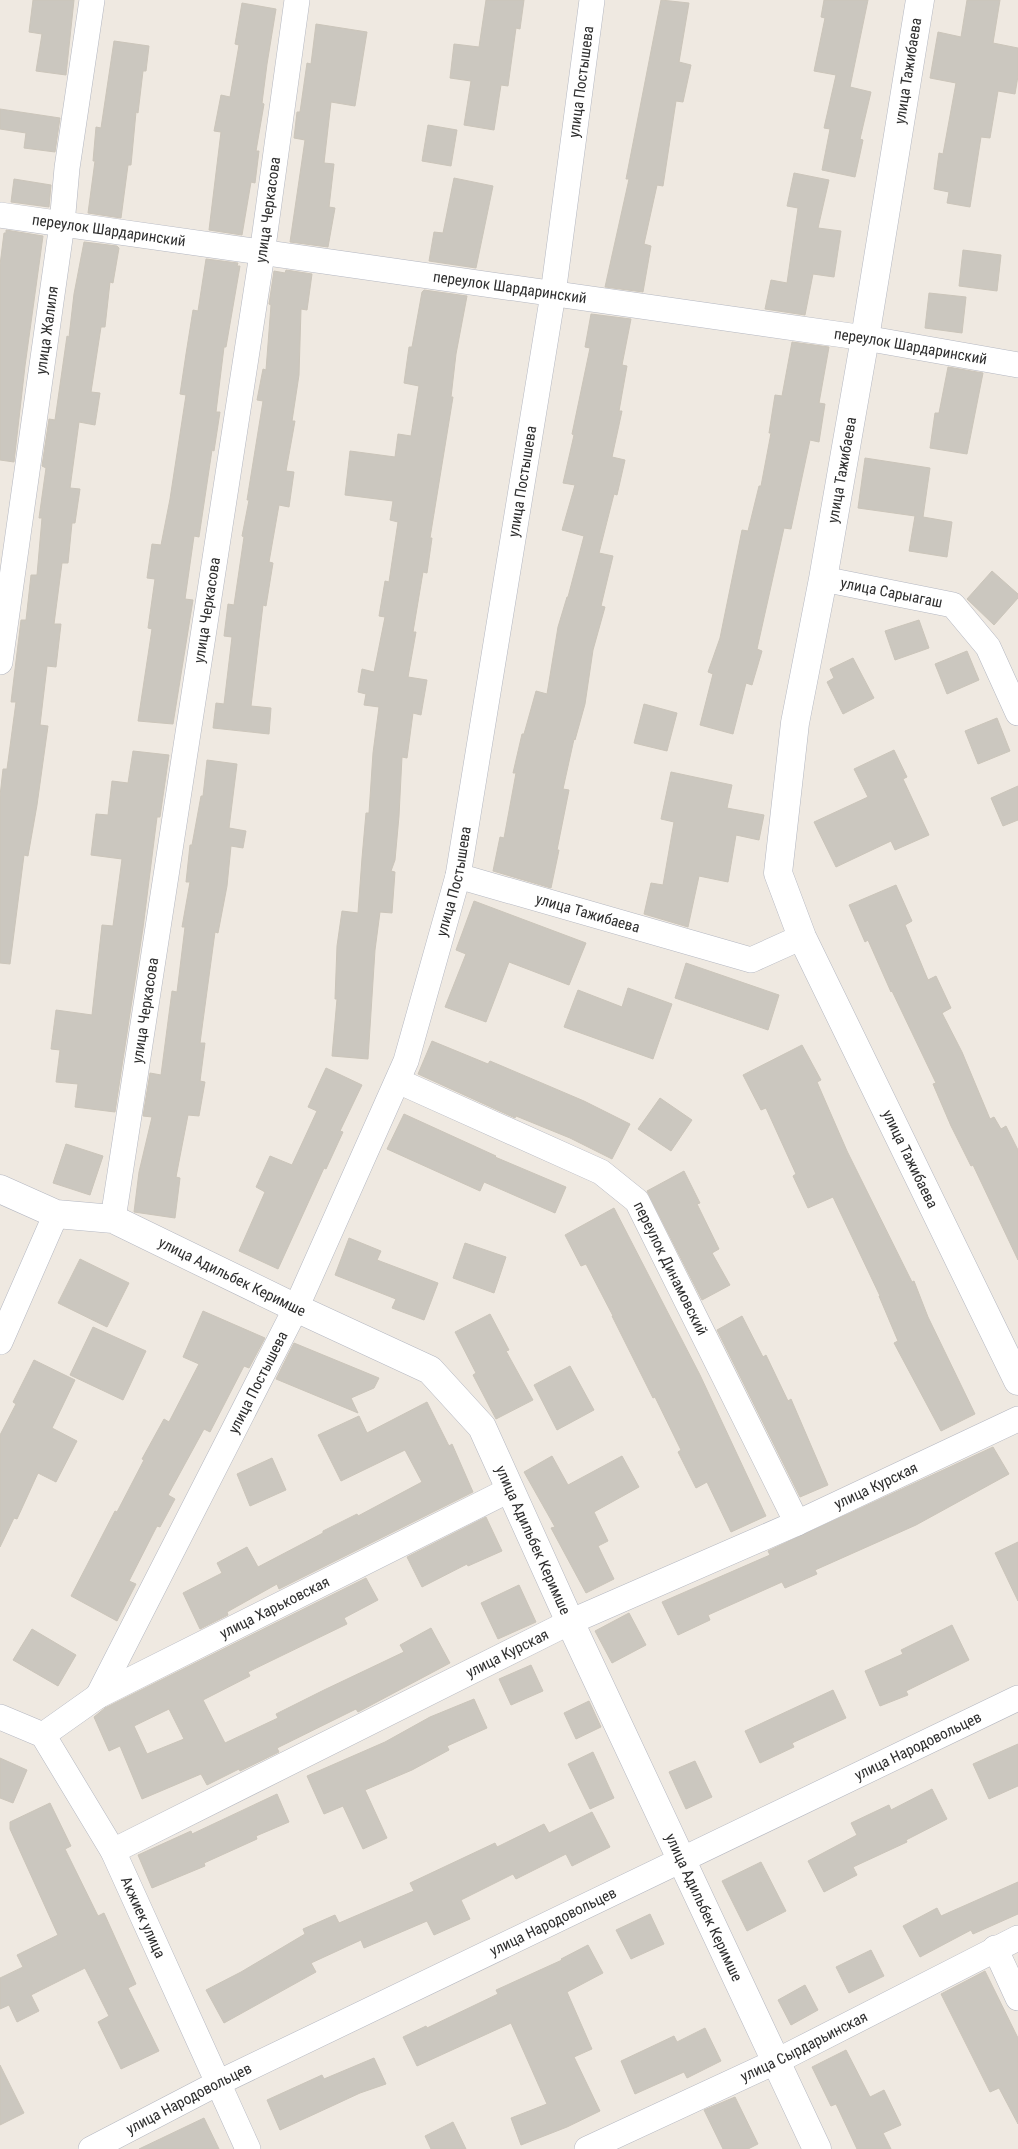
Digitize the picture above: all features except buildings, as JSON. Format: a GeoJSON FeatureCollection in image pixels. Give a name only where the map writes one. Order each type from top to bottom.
{"type":"FeatureCollection","features":[{"type":"Feature","properties":{"kind":"street","name":"улица Жалиля"},"geometry":{"type":"LineString","coordinates":[[0,662],[62,224],[67,168],[92,0]]}},
{"type":"Feature","properties":{"kind":"street","name":"улица Черкасова"},"geometry":{"type":"LineString","coordinates":[[113,1218],[262,254],[297,0]]}},
{"type":"Feature","properties":{"kind":"street","name":"улица Постышева"},"geometry":{"type":"LineString","coordinates":[[98,1696],[296,1308],[406,1060],[458,876],[553,294],[592,0]]}},
{"type":"Feature","properties":{"kind":"street","name":"улица Тажибаева"},"geometry":{"type":"LineString","coordinates":[[920,0],[865,338],[823,579],[795,723],[778,872],[802,937],[1018,1381]]}},
{"type":"Feature","properties":{"kind":"street","name":"переулок Шардаринский"},"geometry":{"type":"LineString","coordinates":[[0,215],[262,254],[865,338],[1018,365]]}},
{"type":"Feature","properties":{"kind":"street","name":"улица Сарыагаш"},"geometry":{"type":"LineString","coordinates":[[823,579],[953,605],[988,648],[1018,713]]}},
{"type":"Feature","properties":{"kind":"street","name":"улица Тажибаева"},"geometry":{"type":"LineString","coordinates":[[458,876],[751,960],[802,937]]}},
{"type":"Feature","properties":{"kind":"street","name":"переулок Динамовский"},"geometry":{"type":"LineString","coordinates":[[398,1080],[601,1172],[637,1201],[797,1522]]}},
{"type":"Feature","properties":{"kind":"street","name":"улица Адильбек Керимше"},"geometry":{"type":"LineString","coordinates":[[0,1189],[56,1214],[113,1218],[296,1308],[430,1370],[482,1427],[570,1622],[817,2149]]}},
{"type":"Feature","properties":{"kind":"street"},"geometry":{"type":"LineString","coordinates":[[0,1342],[56,1214]]}},
{"type":"Feature","properties":{"kind":"street","name":"улица Курская"},"geometry":{"type":"LineString","coordinates":[[113,1851],[570,1622],[797,1522],[1018,1419]]}},
{"type":"Feature","properties":{"kind":"street","name":"улица Харьковская"},"geometry":{"type":"LineString","coordinates":[[43,1735],[98,1696],[511,1490]]}},
{"type":"Feature","properties":{"kind":"street","name":"улица Народовольцев"},"geometry":{"type":"LineString","coordinates":[[90,2149],[218,2083],[682,1858],[1018,1698]]}},
{"type":"Feature","properties":{"kind":"street"},"geometry":{"type":"LineString","coordinates":[[0,1717],[43,1735]]}},
{"type":"Feature","properties":{"kind":"street","name":"Акжиек улица"},"geometry":{"type":"LineString","coordinates":[[43,1735],[113,1851],[248,2149]]}},
{"type":"Feature","properties":{"kind":"street","name":"улица Сырдарьинская"},"geometry":{"type":"LineString","coordinates":[[587,2149],[777,2061],[995,1948],[1018,1938]]}},
{"type":"Feature","properties":{"kind":"street"},"geometry":{"type":"LineString","coordinates":[[995,1948],[1018,1998]]}}]}
